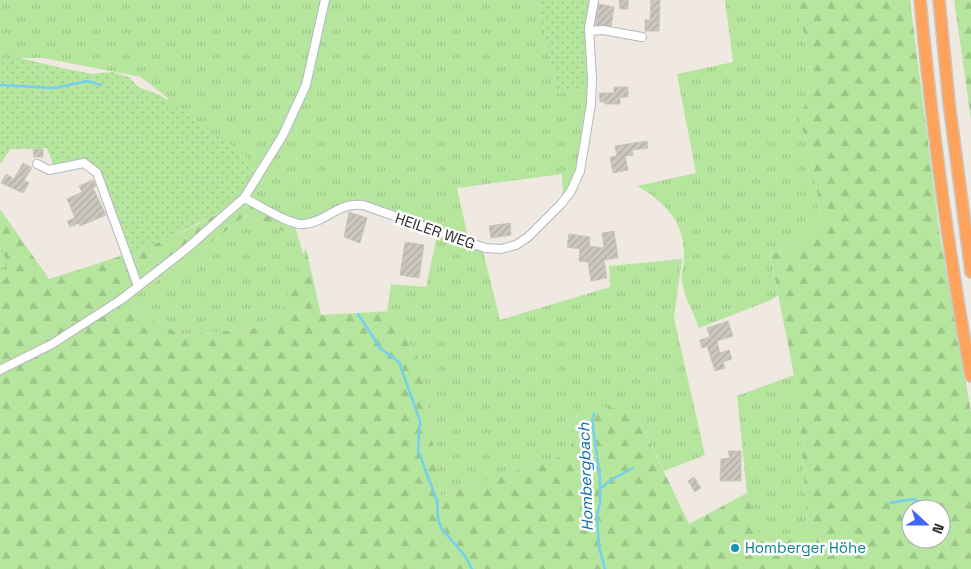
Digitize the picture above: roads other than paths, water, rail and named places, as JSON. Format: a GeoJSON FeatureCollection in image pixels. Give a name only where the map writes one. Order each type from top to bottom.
{"type":"FeatureCollection","features":[{"type":"Feature","properties":{"kind":"highway"},"geometry":{"type":"LineString","coordinates":[[920,0],[931,116],[951,260],[971,376]]}},
{"type":"Feature","properties":{"kind":"highway"},"geometry":{"type":"LineString","coordinates":[[939,0],[966,244],[971,272]]}},
{"type":"Feature","properties":{"kind":"street"},"geometry":{"type":"LineString","coordinates":[[0,370],[52,344],[138,286],[186,249],[244,198],[283,135],[306,85],[325,0]]}},
{"type":"Feature","properties":{"kind":"street","name":"HEILER WEG"},"geometry":{"type":"LineString","coordinates":[[244,198],[297,224],[311,222],[351,204],[363,205],[469,244],[495,249],[516,245],[532,234],[562,203],[571,191],[580,171],[591,96],[589,31],[594,0]]}},
{"type":"Feature","properties":{"kind":"street"},"geometry":{"type":"LineString","coordinates":[[589,31],[603,30],[642,37]]}},
{"type":"Feature","properties":{"kind":"street"},"geometry":{"type":"LineString","coordinates":[[37,164],[49,170],[84,163],[96,173],[138,286]]}},
{"type":"Feature","properties":{"kind":"waterway"},"geometry":{"type":"LineString","coordinates":[[0,85],[55,88],[87,81],[101,85]]}},
{"type":"Feature","properties":{"kind":"waterway"},"geometry":{"type":"LineString","coordinates":[[358,314],[381,349],[399,362],[420,421],[418,450],[437,501],[438,519],[442,529],[465,556],[472,569]]}},
{"type":"Feature","properties":{"kind":"waterway","name":"Hombergbach"},"geometry":{"type":"LineString","coordinates":[[594,414],[592,420],[600,478],[600,503],[597,515],[599,547],[605,569]]}},
{"type":"Feature","properties":{"kind":"waterway"},"geometry":{"type":"LineString","coordinates":[[601,488],[633,468]]}},
{"type":"Feature","properties":{"kind":"waterway"},"geometry":{"type":"LineString","coordinates":[[890,503],[901,501]]}},
{"type":"Feature","properties":{"kind":"place","name":"Homberger Höhe"},"geometry":{"type":"Point","coordinates":[735,548]}}]}
